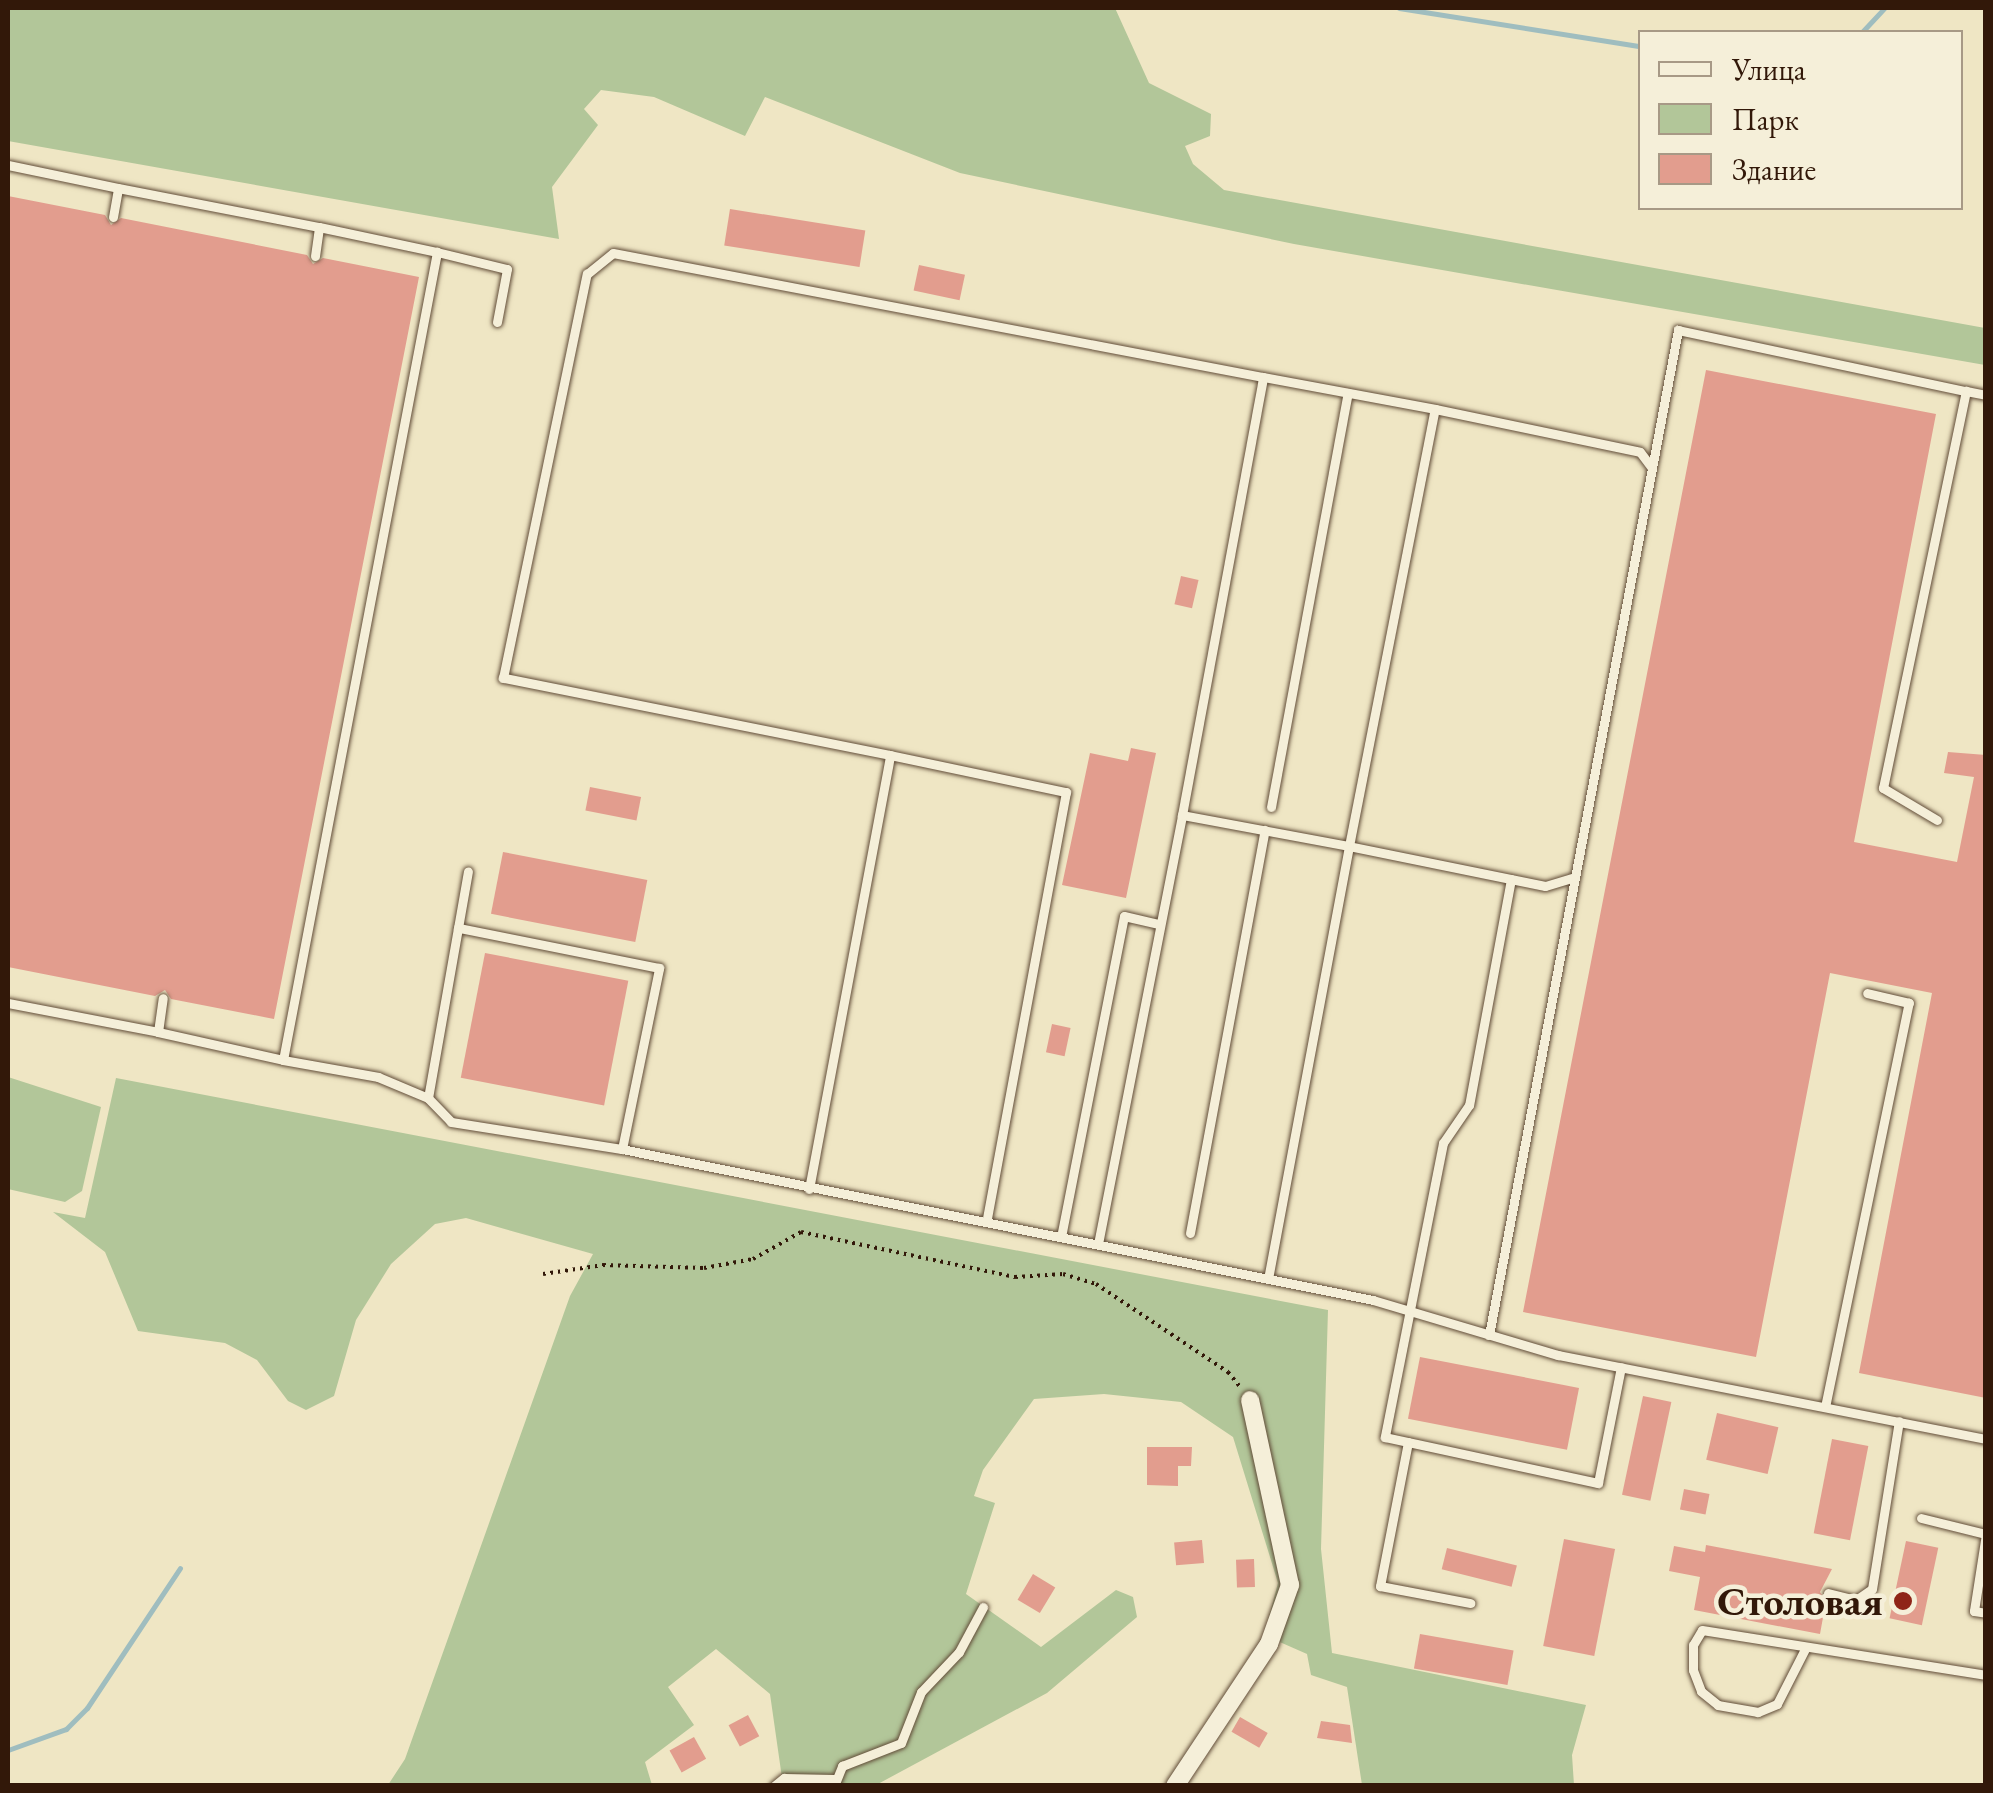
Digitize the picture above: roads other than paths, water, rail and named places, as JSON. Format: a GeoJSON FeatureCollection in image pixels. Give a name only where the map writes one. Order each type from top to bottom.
{"type":"FeatureCollection","features":[{"type":"Feature","properties":{"kind":"street"},"geometry":{"type":"LineString","coordinates":[[1175,1786],[1269,1644],[1290,1585],[1250,1400]]}},
{"type":"Feature","properties":{"kind":"lane"},"geometry":{"type":"LineString","coordinates":[[8,165],[319,226],[507,269],[496,322]]}},
{"type":"Feature","properties":{"kind":"lane"},"geometry":{"type":"LineString","coordinates":[[112,217],[118,188]]}},
{"type":"Feature","properties":{"kind":"lane"},"geometry":{"type":"LineString","coordinates":[[316,256],[319,226]]}},
{"type":"Feature","properties":{"kind":"lane"},"geometry":{"type":"LineString","coordinates":[[283,1060],[437,252]]}},
{"type":"Feature","properties":{"kind":"lane"},"geometry":{"type":"LineString","coordinates":[[986,1222],[1066,792],[503,678],[586,274],[613,253],[1435,409],[1640,452],[1652,468]]}},
{"type":"Feature","properties":{"kind":"lane"},"geometry":{"type":"LineString","coordinates":[[1490,1334],[1678,330],[1986,395]]}},
{"type":"Feature","properties":{"kind":"lane"},"geometry":{"type":"LineString","coordinates":[[1098,1244],[1264,377]]}},
{"type":"Feature","properties":{"kind":"lane"},"geometry":{"type":"LineString","coordinates":[[1937,820],[1883,788],[1966,391]]}},
{"type":"Feature","properties":{"kind":"lane"},"geometry":{"type":"LineString","coordinates":[[1270,807],[1348,393]]}},
{"type":"Feature","properties":{"kind":"lane"},"geometry":{"type":"LineString","coordinates":[[1268,1279],[1435,409]]}},
{"type":"Feature","properties":{"kind":"lane"},"geometry":{"type":"LineString","coordinates":[[809,1189],[890,755]]}},
{"type":"Feature","properties":{"kind":"lane"},"geometry":{"type":"LineString","coordinates":[[1182,814],[1545,886],[1575,878]]}},
{"type":"Feature","properties":{"kind":"lane"},"geometry":{"type":"LineString","coordinates":[[1190,1233],[1266,830]]}},
{"type":"Feature","properties":{"kind":"lane"},"geometry":{"type":"LineString","coordinates":[[428,1098],[468,872]]}},
{"type":"Feature","properties":{"kind":"lane"},"geometry":{"type":"LineString","coordinates":[[1511,879],[1469,1105],[1443,1143],[1384,1437],[1598,1484],[1621,1367]]}},
{"type":"Feature","properties":{"kind":"lane"},"geometry":{"type":"LineString","coordinates":[[1061,1237],[1124,916],[1160,924]]}},
{"type":"Feature","properties":{"kind":"lane"},"geometry":{"type":"LineString","coordinates":[[458,928],[659,968],[622,1149]]}},
{"type":"Feature","properties":{"kind":"lane"},"geometry":{"type":"LineString","coordinates":[[1824,1407],[1908,1003],[1868,993]]}},
{"type":"Feature","properties":{"kind":"lane"},"geometry":{"type":"LineString","coordinates":[[158,1032],[164,998]]}},
{"type":"Feature","properties":{"kind":"lane"},"geometry":{"type":"LineString","coordinates":[[8,1003],[378,1077],[428,1098],[451,1122],[622,1149],[1268,1279],[1410,1311],[1621,1367],[1986,1439]]}},
{"type":"Feature","properties":{"kind":"lane"},"geometry":{"type":"LineString","coordinates":[[1828,1593],[1856,1600],[1872,1589],[1899,1422]]}},
{"type":"Feature","properties":{"kind":"lane"},"geometry":{"type":"LineString","coordinates":[[1408,1442],[1380,1586],[1470,1603]]}},
{"type":"Feature","properties":{"kind":"lane"},"geometry":{"type":"LineString","coordinates":[[1921,1518],[1985,1534],[1974,1610],[1986,1613]]}},
{"type":"Feature","properties":{"kind":"lane"},"geometry":{"type":"LineString","coordinates":[[774,1786],[784,1778],[834,1782],[842,1766],[901,1743],[921,1692],[959,1652],[983,1607]]}},
{"type":"Feature","properties":{"kind":"lane"},"geometry":{"type":"LineString","coordinates":[[1806,1647],[1777,1704],[1758,1712],[1718,1704],[1701,1691],[1692,1670],[1693,1645],[1702,1630],[1986,1675]]}},
{"type":"Feature","properties":{"kind":"waterway"},"geometry":{"type":"LineString","coordinates":[[1399,8],[1638,46]]}},
{"type":"Feature","properties":{"kind":"waterway"},"geometry":{"type":"LineString","coordinates":[[1864,30],[1884,8]]}},
{"type":"Feature","properties":{"kind":"waterway"},"geometry":{"type":"LineString","coordinates":[[8,1750],[66,1729],[87,1708],[180,1568]]}},
{"type":"Feature","properties":{"kind":"place","name":"Столовая"},"geometry":{"type":"Point","coordinates":[1903,1601]}}]}
